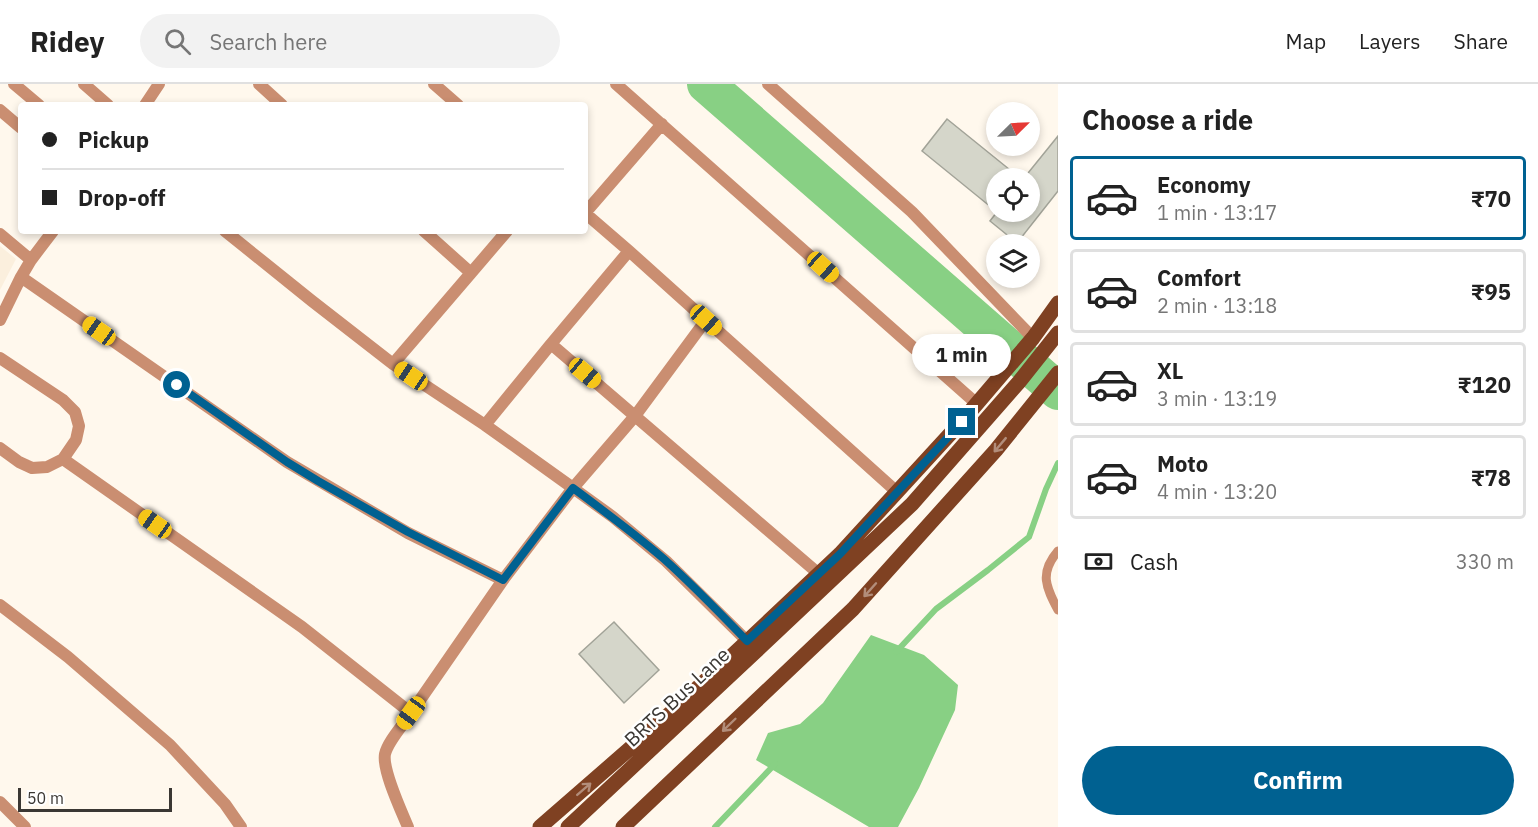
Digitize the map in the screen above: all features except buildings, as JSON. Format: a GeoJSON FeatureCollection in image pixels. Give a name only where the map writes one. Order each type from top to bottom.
{"type":"FeatureCollection","features":[{"type":"Feature","properties":{"kind":"main road"},"geometry":{"type":"LineString","coordinates":[[540,827],[673,711],[840,554],[977,404],[1033,339],[1058,303]]}},
{"type":"Feature","properties":{"kind":"main road","name":"BRTS Bus Lane"},"geometry":{"type":"LineString","coordinates":[[568,827],[912,504],[1019,382],[1058,333]]}},
{"type":"Feature","properties":{"kind":"main road"},"geometry":{"type":"LineString","coordinates":[[623,827],[853,609],[996,450],[1058,373]]}},
{"type":"Feature","properties":{"kind":"street"},"geometry":{"type":"LineString","coordinates":[[14,84],[35,102]]}},
{"type":"Feature","properties":{"kind":"street"},"geometry":{"type":"LineString","coordinates":[[84,84],[105,102]]}},
{"type":"Feature","properties":{"kind":"street"},"geometry":{"type":"LineString","coordinates":[[147,102],[159,84]]}},
{"type":"Feature","properties":{"kind":"street"},"geometry":{"type":"LineString","coordinates":[[259,84],[279,102]]}},
{"type":"Feature","properties":{"kind":"street"},"geometry":{"type":"LineString","coordinates":[[434,84],[455,102]]}},
{"type":"Feature","properties":{"kind":"street"},"geometry":{"type":"LineString","coordinates":[[616,84],[977,404]]}},
{"type":"Feature","properties":{"kind":"street"},"geometry":{"type":"LineString","coordinates":[[768,84],[912,212],[1033,339]]}},
{"type":"Feature","properties":{"kind":"street"},"geometry":{"type":"LineString","coordinates":[[0,110],[18,125]]}},
{"type":"Feature","properties":{"kind":"street"},"geometry":{"type":"LineString","coordinates":[[588,210],[662,124]]}},
{"type":"Feature","properties":{"kind":"street"},"geometry":{"type":"LineString","coordinates":[[588,216],[897,492]]}},
{"type":"Feature","properties":{"kind":"street"},"geometry":{"type":"LineString","coordinates":[[0,234],[31,260]]}},
{"type":"Feature","properties":{"kind":"street"},"geometry":{"type":"LineString","coordinates":[[0,320],[31,260],[51,234]]}},
{"type":"Feature","properties":{"kind":"street"},"geometry":{"type":"LineString","coordinates":[[229,234],[393,364],[484,425],[613,517],[666,561],[747,641]]}},
{"type":"Feature","properties":{"kind":"street"},"geometry":{"type":"LineString","coordinates":[[427,234],[471,273]]}},
{"type":"Feature","properties":{"kind":"street"},"geometry":{"type":"LineString","coordinates":[[393,364],[504,234]]}},
{"type":"Feature","properties":{"kind":"street"},"geometry":{"type":"LineString","coordinates":[[484,425],[629,251]]}},
{"type":"Feature","properties":{"kind":"street"},"geometry":{"type":"LineString","coordinates":[[21,277],[287,462],[408,532],[503,580]]}},
{"type":"Feature","properties":{"kind":"street"},"geometry":{"type":"LineString","coordinates":[[408,827],[385,766],[386,753],[392,740],[503,580],[573,488],[635,416],[706,320]]}},
{"type":"Feature","properties":{"kind":"street"},"geometry":{"type":"LineString","coordinates":[[551,344],[819,574]]}},
{"type":"Feature","properties":{"kind":"street"},"geometry":{"type":"LineString","coordinates":[[0,358],[63,400],[75,412],[79,426],[76,440],[63,459],[47,467],[32,468],[19,462],[0,448]]}},
{"type":"Feature","properties":{"kind":"street"},"geometry":{"type":"LineString","coordinates":[[63,459],[302,627],[411,713]]}},
{"type":"Feature","properties":{"kind":"street"},"geometry":{"type":"LineString","coordinates":[[0,605],[68,657],[170,745],[225,804],[241,827]]}},
{"type":"Feature","properties":{"kind":"street"},"geometry":{"type":"LineString","coordinates":[[0,802],[26,827]]}},
{"type":"Feature","properties":{"kind":"lane"},"geometry":{"type":"LineString","coordinates":[[1058,551],[1051,559],[1046,573],[1047,590],[1058,610]]}},
{"type":"Feature","properties":{"kind":"shaded area"},"geometry":{"type":"Polygon","coordinates":[[[0,246],[16,259],[0,290],[0,246]]]}},
{"type":"Feature","properties":{"kind":"shaded area"},"geometry":{"type":"Polygon","coordinates":[[[871,635],[924,655],[958,685],[955,710],[898,827],[869,827],[756,760],[768,733],[800,724],[823,703],[871,635]]]}},
{"type":"Feature","properties":{"kind":"waterway"},"geometry":{"type":"LineString","coordinates":[[706,84],[1058,391]]}},
{"type":"Feature","properties":{"kind":"waterway"},"geometry":{"type":"LineString","coordinates":[[896,652],[936,609],[1029,537],[1058,463]]}},
{"type":"Feature","properties":{"kind":"waterway"},"geometry":{"type":"LineString","coordinates":[[715,827],[775,764]]}},
{"type":"Feature","properties":{"kind":"route"},"geometry":{"type":"LineString","coordinates":[[177,385],[318,481],[408,532],[503,580],[573,488],[656,552],[747,641],[840,554],[962,422]]}}]}
